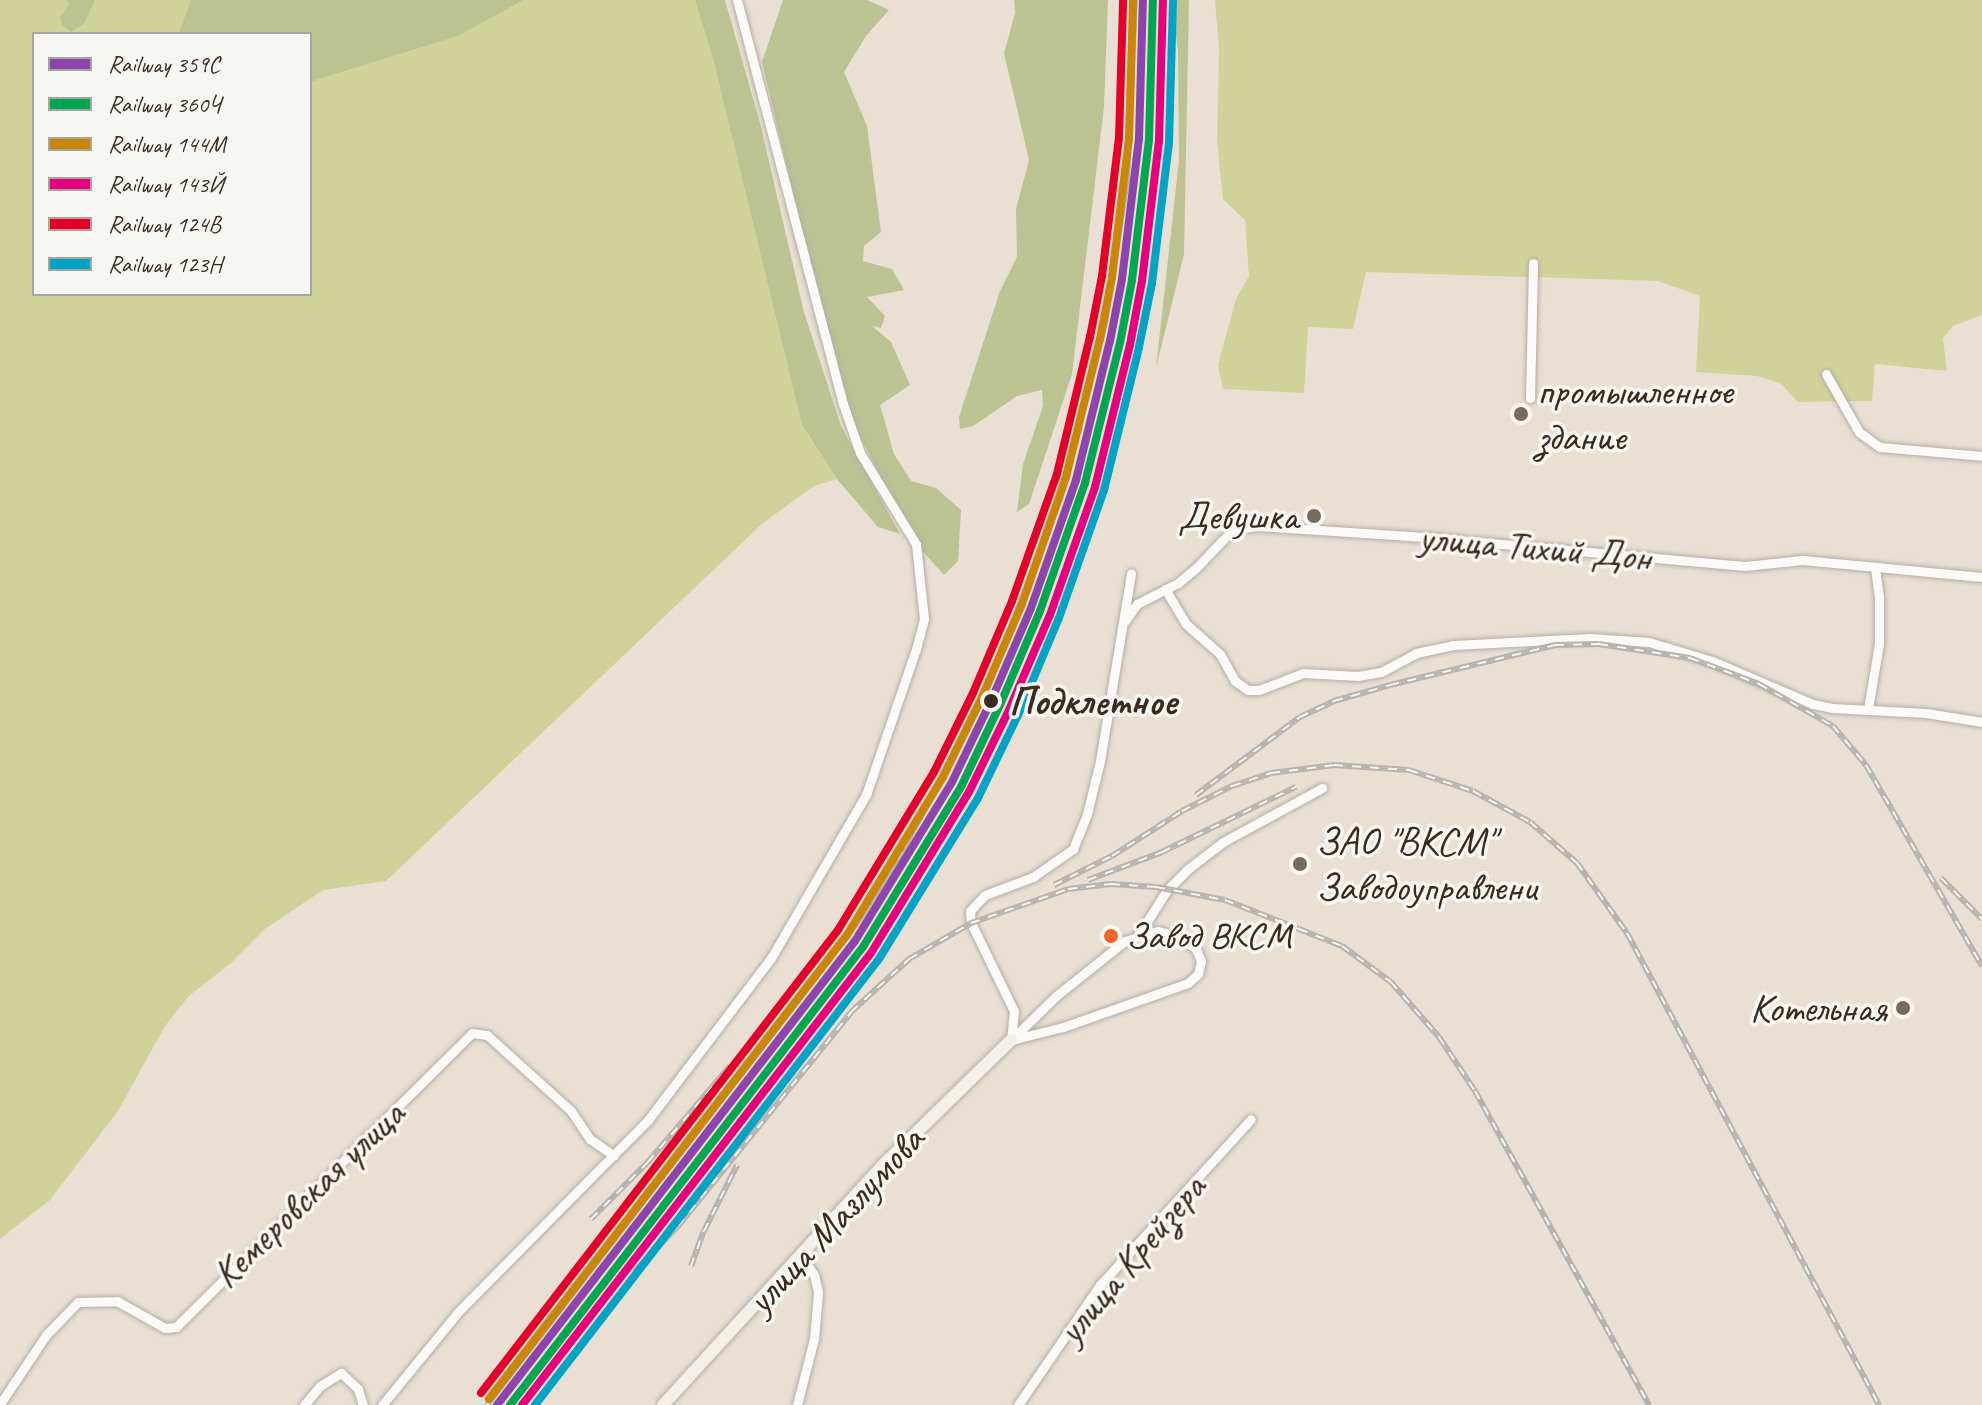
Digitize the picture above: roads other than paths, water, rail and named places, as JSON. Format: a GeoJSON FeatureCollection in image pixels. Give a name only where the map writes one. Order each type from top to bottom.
{"type":"FeatureCollection","features":[{"type":"Feature","properties":{"kind":"street"},"geometry":{"type":"LineString","coordinates":[[382,1405],[458,1312],[648,1120],[771,958],[866,795],[924,619],[916,544],[860,453],[840,394],[737,0]]}},
{"type":"Feature","properties":{"kind":"street"},"geometry":{"type":"LineString","coordinates":[[1530,398],[1533,263]]}},
{"type":"Feature","properties":{"kind":"street"},"geometry":{"type":"LineString","coordinates":[[1826,374],[1859,432],[1880,447],[1982,456]]}},
{"type":"Feature","properties":{"kind":"street","name":"улица Тихий Дон"},"geometry":{"type":"LineString","coordinates":[[1125,621],[1137,604],[1197,567],[1233,529],[1258,526],[1425,537],[1745,566],[1802,560],[1982,577]]}},
{"type":"Feature","properties":{"kind":"street"},"geometry":{"type":"LineString","coordinates":[[1868,709],[1879,643],[1879,597],[1875,569]]}},
{"type":"Feature","properties":{"kind":"street"},"geometry":{"type":"LineString","coordinates":[[1011,1040],[1014,1011],[971,923],[970,911],[985,895],[1042,872],[1073,849],[1087,814],[1100,761],[1131,574]]}},
{"type":"Feature","properties":{"kind":"street"},"geometry":{"type":"LineString","coordinates":[[1165,589],[1186,624],[1220,654],[1235,681],[1248,690],[1259,690],[1303,673],[1358,676],[1381,672],[1416,653],[1453,645],[1590,638],[1649,642],[1763,680],[1813,704],[1982,722]]}},
{"type":"Feature","properties":{"kind":"street"},"geometry":{"type":"LineString","coordinates":[[1011,1040],[1056,996],[1139,934],[1167,890],[1188,869],[1223,842],[1322,788]]}},
{"type":"Feature","properties":{"kind":"street"},"geometry":{"type":"LineString","coordinates":[[1011,1040],[1118,1008],[1188,983],[1198,974],[1201,961],[1196,949],[1177,936],[1158,931],[1139,934]]}},
{"type":"Feature","properties":{"kind":"street","name":"Кемеровская улица"},"geometry":{"type":"LineString","coordinates":[[0,1404],[46,1335],[78,1302],[117,1301],[165,1328],[176,1327],[472,1033],[487,1035],[571,1111],[590,1139],[614,1156]]}},
{"type":"Feature","properties":{"kind":"street","name":"улица Мазлумова"},"geometry":{"type":"LineString","coordinates":[[663,1405],[886,1162],[1011,1040]]}},
{"type":"Feature","properties":{"kind":"street","name":"улица Крейзера"},"geometry":{"type":"LineString","coordinates":[[1018,1405],[1100,1285],[1251,1119]]}},
{"type":"Feature","properties":{"kind":"street"},"geometry":{"type":"LineString","coordinates":[[797,1405],[814,1339],[818,1292],[814,1275],[801,1256]]}},
{"type":"Feature","properties":{"kind":"street"},"geometry":{"type":"LineString","coordinates":[[304,1405],[320,1386],[341,1373],[358,1389],[363,1405]]}},
{"type":"Feature","properties":{"kind":"railway"},"geometry":{"type":"LineString","coordinates":[[487,1405],[859,920],[904,848],[984,697],[1061,496],[1105,324],[1127,180],[1135,0]]}},
{"type":"Feature","properties":{"kind":"railway"},"geometry":{"type":"LineString","coordinates":[[1196,795],[1300,717],[1334,701],[1390,685],[1555,645],[1599,644],[1690,658],[1759,684],[1833,726],[1866,765],[1982,966]]}},
{"type":"Feature","properties":{"kind":"railway"},"geometry":{"type":"LineString","coordinates":[[1054,885],[1112,856],[1182,811],[1232,786],[1271,773],[1334,765],[1409,770],[1473,791],[1530,822],[1577,863],[1627,933],[1879,1405]]}},
{"type":"Feature","properties":{"kind":"railway"},"geometry":{"type":"LineString","coordinates":[[1088,880],[1162,852],[1296,787]]}},
{"type":"Feature","properties":{"kind":"railway"},"geometry":{"type":"LineString","coordinates":[[1941,878],[1982,919]]}},
{"type":"Feature","properties":{"kind":"railway"},"geometry":{"type":"LineString","coordinates":[[634,1272],[678,1226],[851,1012],[909,959],[971,923],[1068,889],[1111,884],[1156,887],[1225,900],[1342,946],[1391,982],[1439,1037],[1475,1091],[1649,1405]]}},
{"type":"Feature","properties":{"kind":"railway"},"geometry":{"type":"LineString","coordinates":[[591,1219],[648,1162],[730,1066]]}},
{"type":"Feature","properties":{"kind":"railway"},"geometry":{"type":"LineString","coordinates":[[691,1266],[704,1231],[737,1165]]}},
{"type":"Feature","properties":{"kind":"railway"},"geometry":{"type":"LineString","coordinates":[[510,1405],[516,1397]]}},
{"type":"Feature","properties":{"kind":"rail line","name":"124В"},"geometry":{"type":"LineString","coordinates":[[481,1393],[838,930],[934,772],[973,693],[1012,601],[1057,474],[1090,337],[1102,276],[1119,138],[1123,0]]}},
{"type":"Feature","properties":{"kind":"rail line","name":"144М"},"geometry":{"type":"LineString","coordinates":[[489,1399],[847,935],[943,777],[982,697],[1022,604],[1066,477],[1100,339],[1112,277],[1129,138],[1133,0]]}},
{"type":"Feature","properties":{"kind":"rail line","name":"359С"},"geometry":{"type":"LineString","coordinates":[[497,1405],[855,941],[952,782],[991,701],[1031,608],[1076,480],[1110,341],[1122,279],[1139,139],[1143,0]]}},
{"type":"Feature","properties":{"kind":"rail line","name":"360Ч"},"geometry":{"type":"LineString","coordinates":[[510,1405],[863,947],[961,787],[1000,705],[1040,611],[1085,483],[1120,343],[1132,280],[1149,140],[1153,0]]}},
{"type":"Feature","properties":{"kind":"rail line","name":"143Й"},"geometry":{"type":"LineString","coordinates":[[522,1405],[871,953],[969,792],[1009,710],[1050,615],[1095,487],[1130,345],[1142,281],[1159,141],[1163,1]]}},
{"type":"Feature","properties":{"kind":"rail line","name":"123Н"},"geometry":{"type":"LineString","coordinates":[[535,1405],[879,959],[978,798],[1019,713],[1059,618],[1104,490],[1139,347],[1152,283],[1169,143],[1173,1]]}},
{"type":"Feature","properties":{"kind":"place","name":"промышленное здание"},"geometry":{"type":"Point","coordinates":[1521,414]}},
{"type":"Feature","properties":{"kind":"place","name":"Девушка"},"geometry":{"type":"Point","coordinates":[1314,516]}},
{"type":"Feature","properties":{"kind":"place","name":"Подклетное"},"geometry":{"type":"Point","coordinates":[991,701]}},
{"type":"Feature","properties":{"kind":"place","name":"ЗАО \"ВКСМ\" Заводоуправлени"},"geometry":{"type":"Point","coordinates":[1300,864]}},
{"type":"Feature","properties":{"kind":"place","name":"Завод ВКСМ"},"geometry":{"type":"Point","coordinates":[1111,936]}},
{"type":"Feature","properties":{"kind":"place","name":"Котельная"},"geometry":{"type":"Point","coordinates":[1903,1008]}}]}
